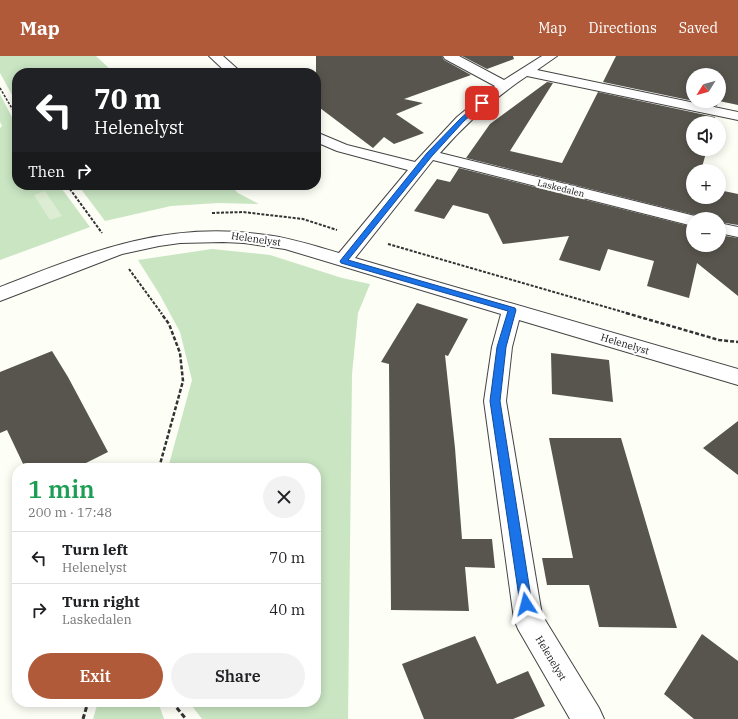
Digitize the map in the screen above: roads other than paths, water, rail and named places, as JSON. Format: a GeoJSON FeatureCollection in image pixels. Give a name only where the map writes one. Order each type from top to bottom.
{"type":"FeatureCollection","features":[{"type":"Feature","properties":{"kind":"street"},"geometry":{"type":"LineString","coordinates":[[215,56],[229,68]]}},
{"type":"Feature","properties":{"kind":"street"},"geometry":{"type":"LineString","coordinates":[[449,56],[502,85]]}},
{"type":"Feature","properties":{"kind":"street"},"geometry":{"type":"LineString","coordinates":[[344,261],[418,168],[462,120],[502,85],[551,56]]}},
{"type":"Feature","properties":{"kind":"street"},"geometry":{"type":"LineString","coordinates":[[525,72],[738,116]]}},
{"type":"Feature","properties":{"kind":"street"},"geometry":{"type":"LineString","coordinates":[[321,138],[342,148],[418,168]]}},
{"type":"Feature","properties":{"kind":"street","name":"Laskedalen"},"geometry":{"type":"LineString","coordinates":[[430,155],[686,219]]}},
{"type":"Feature","properties":{"kind":"street"},"geometry":{"type":"LineString","coordinates":[[726,229],[738,232]]}},
{"type":"Feature","properties":{"kind":"street","name":"Helenelyst"},"geometry":{"type":"LineString","coordinates":[[0,294],[115,250],[163,239],[226,235],[258,238],[287,244],[738,377]]}},
{"type":"Feature","properties":{"kind":"street","name":"Helenelyst"},"geometry":{"type":"LineString","coordinates":[[512,310],[502,347],[495,401],[528,619],[588,719]]}}]}
